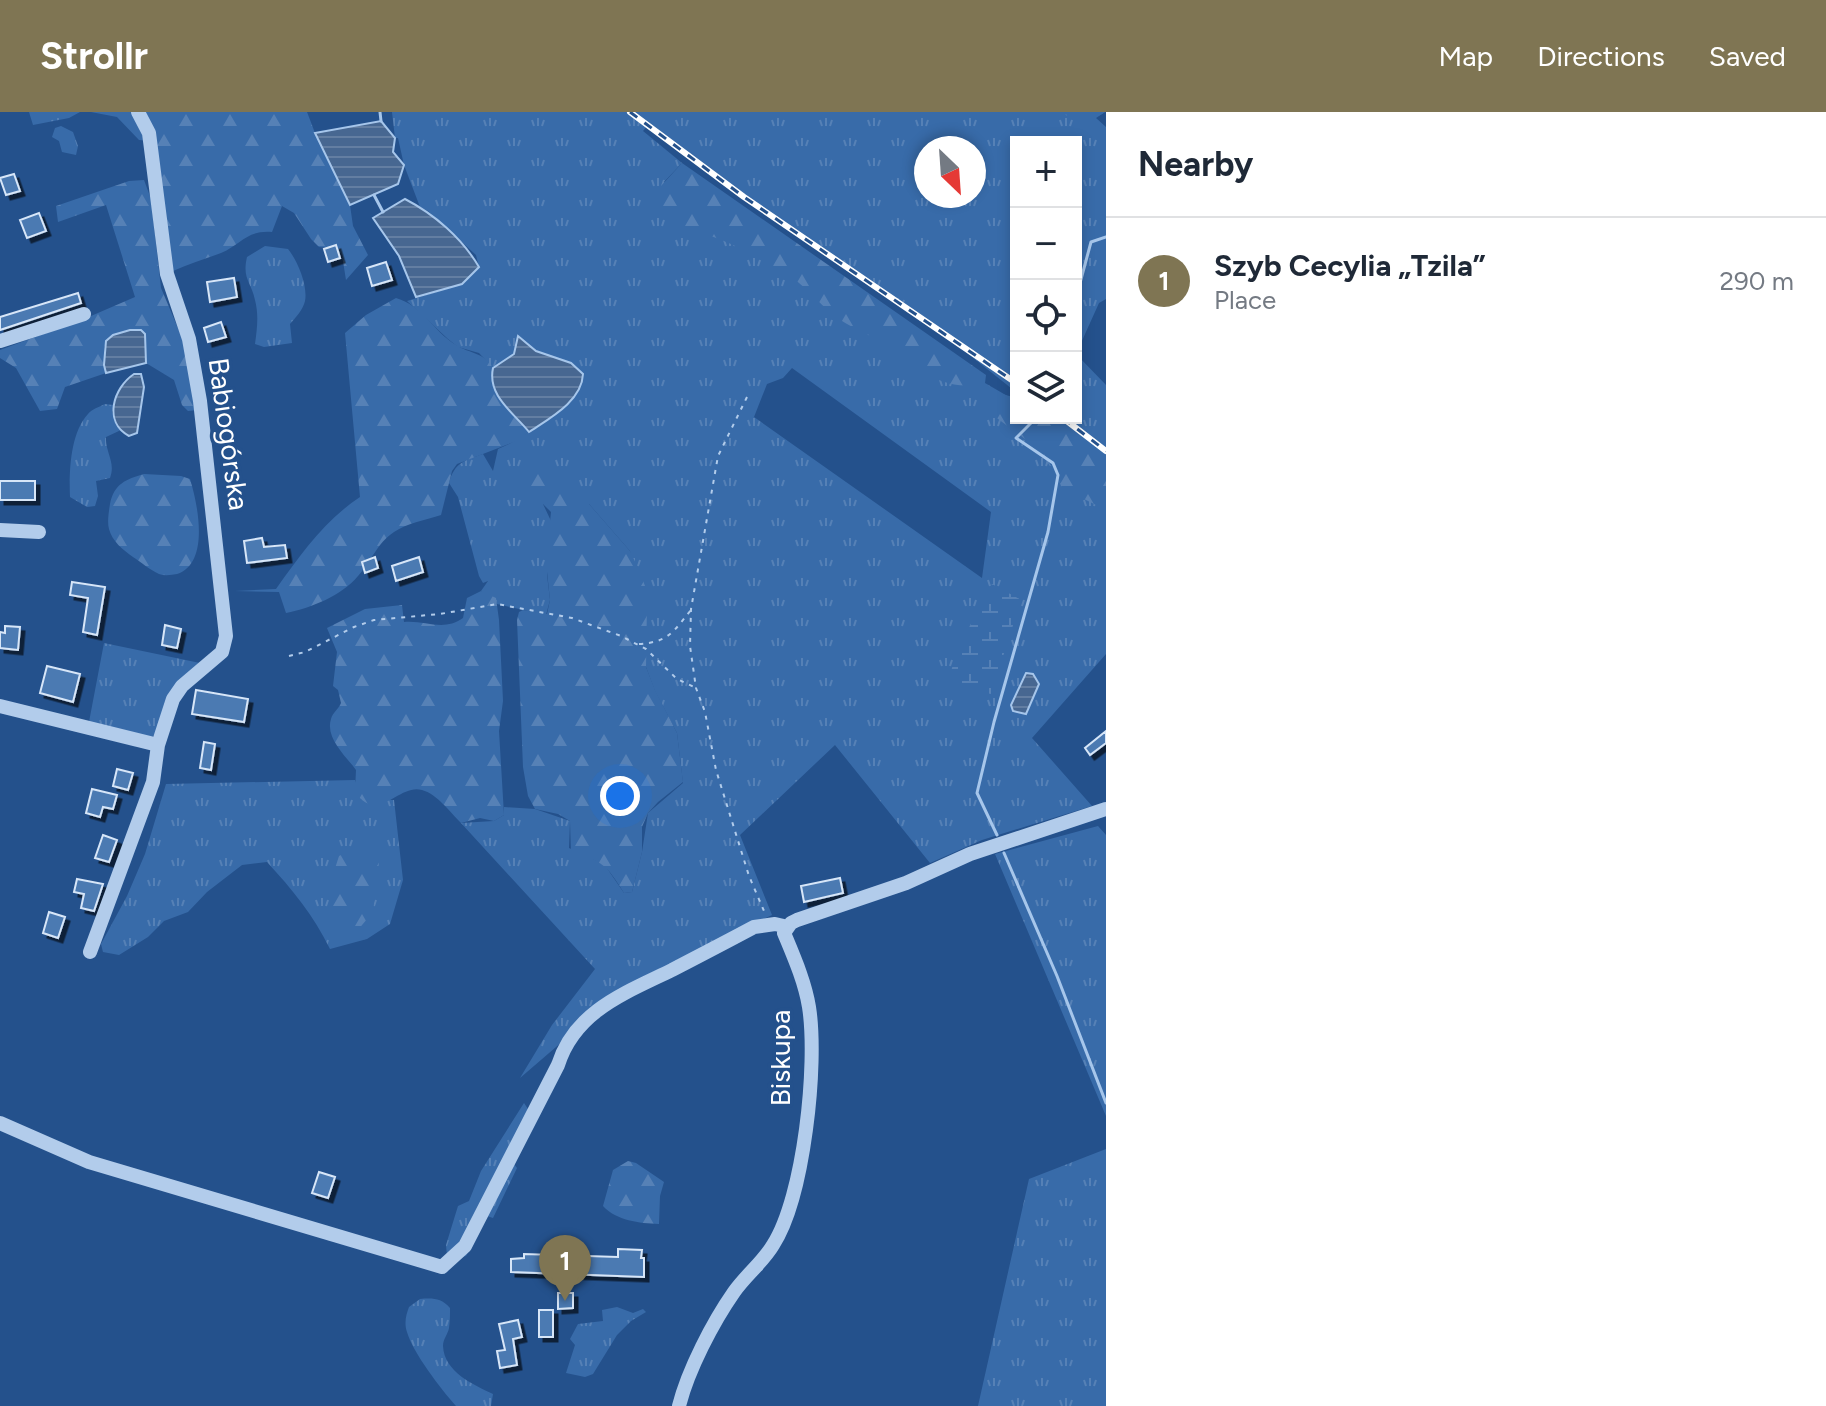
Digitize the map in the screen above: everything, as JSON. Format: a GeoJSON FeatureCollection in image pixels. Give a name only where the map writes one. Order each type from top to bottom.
{"type":"FeatureCollection","features":[{"type":"Feature","properties":{"kind":"street","name":"Babiogórska"},"geometry":{"type":"LineString","coordinates":[[90,952],[153,782],[158,745],[173,699],[182,686],[222,652],[226,636],[200,401],[189,339],[167,274],[149,133],[138,112]]}},
{"type":"Feature","properties":{"kind":"street"},"geometry":{"type":"LineString","coordinates":[[0,341],[84,314]]}},
{"type":"Feature","properties":{"kind":"street"},"geometry":{"type":"LineString","coordinates":[[0,530],[39,532]]}},
{"type":"Feature","properties":{"kind":"street"},"geometry":{"type":"LineString","coordinates":[[0,706],[158,745]]}},
{"type":"Feature","properties":{"kind":"street"},"geometry":{"type":"LineString","coordinates":[[0,1123],[89,1162],[442,1267],[465,1246],[558,1065],[564,1047],[577,1028],[604,1003],[754,927],[766,924],[788,927],[797,920],[906,883],[970,854],[1106,809]]}},
{"type":"Feature","properties":{"kind":"street","name":"Biskupa"},"geometry":{"type":"LineString","coordinates":[[679,1406],[701,1352],[734,1291],[772,1247],[787,1220],[795,1193],[812,1046],[809,1007],[802,978],[784,933],[788,927]]}},
{"type":"Feature","properties":{"kind":"path"},"geometry":{"type":"LineString","coordinates":[[747,397],[718,456],[691,609],[690,646],[696,688],[705,712],[726,807],[765,913],[766,924]]}},
{"type":"Feature","properties":{"kind":"path"},"geometry":{"type":"LineString","coordinates":[[289,656],[305,652],[374,620],[440,614],[497,604],[572,618],[638,644],[677,679],[696,688]]}},
{"type":"Feature","properties":{"kind":"path"},"geometry":{"type":"LineString","coordinates":[[638,644],[663,640],[691,609]]}},
{"type":"Feature","properties":{"kind":"green space"},"geometry":{"type":"Polygon","coordinates":[[[29,112],[80,112],[69,118],[33,125],[29,112]]]}},
{"type":"Feature","properties":{"kind":"green space"},"geometry":{"type":"Polygon","coordinates":[[[91,112],[144,112],[153,141],[139,140],[117,117],[91,112]]]}},
{"type":"Feature","properties":{"kind":"green space"},"geometry":{"type":"Polygon","coordinates":[[[144,112],[307,112],[350,205],[353,226],[368,255],[346,280],[342,255],[337,249],[319,247],[294,213],[282,206],[272,232],[250,235],[221,253],[173,271],[144,112]]]}},
{"type":"Feature","properties":{"kind":"green space"},"geometry":{"type":"Polygon","coordinates":[[[392,112],[1105,112],[1096,118],[1106,127],[1106,299],[1099,303],[1082,341],[1082,136],[1010,136],[1010,387],[962,349],[647,126],[643,131],[682,163],[664,182],[823,289],[1010,398],[1010,424],[1026,424],[1106,472],[1106,654],[1032,738],[1092,806],[982,840],[930,863],[835,745],[740,835],[772,915],[628,985],[520,1078],[552,1025],[595,969],[461,823],[494,821],[504,815],[504,807],[535,809],[570,821],[569,848],[604,864],[624,893],[632,892],[648,813],[683,783],[677,733],[646,667],[630,551],[589,504],[543,504],[551,521],[547,575],[550,600],[546,615],[497,604],[481,591],[488,581],[483,583],[479,576],[458,497],[449,483],[451,476],[461,463],[483,454],[493,471],[498,449],[536,426],[583,374],[571,363],[536,351],[518,336],[514,354],[493,368],[479,353],[458,347],[407,301],[462,284],[479,267],[476,255],[420,207],[404,165],[398,138],[395,138],[392,112]],[[792,368],[783,378],[767,384],[754,417],[982,578],[991,512],[792,368]]]}},
{"type":"Feature","properties":{"kind":"green space"},"geometry":{"type":"Polygon","coordinates":[[[1058,112],[1105,112],[1082,119],[1058,112]]]}},
{"type":"Feature","properties":{"kind":"green space"},"geometry":{"type":"Polygon","coordinates":[[[61,126],[73,132],[78,146],[76,155],[62,152],[59,141],[52,137],[55,128],[61,126]]]}},
{"type":"Feature","properties":{"kind":"green space"},"geometry":{"type":"Polygon","coordinates":[[[682,163],[986,375],[985,383],[955,385],[930,376],[882,343],[840,320],[784,272],[732,244],[656,215],[650,198],[682,163]]]}},
{"type":"Feature","properties":{"kind":"green space"},"geometry":{"type":"Polygon","coordinates":[[[144,180],[151,199],[161,288],[183,340],[198,410],[188,411],[182,405],[174,380],[146,363],[145,334],[141,330],[113,335],[104,347],[106,373],[65,387],[57,409],[40,411],[16,368],[0,358],[0,350],[135,297],[106,205],[58,222],[56,206],[129,181],[144,180]]]}},
{"type":"Feature","properties":{"kind":"green space"},"geometry":{"type":"Polygon","coordinates":[[[265,246],[288,249],[301,273],[306,295],[303,308],[290,324],[292,343],[264,347],[255,344],[257,311],[246,270],[247,257],[265,246]]]}},
{"type":"Feature","properties":{"kind":"green space"},"geometry":{"type":"Polygon","coordinates":[[[396,298],[414,307],[456,345],[489,363],[493,368],[492,378],[498,396],[529,432],[519,440],[457,464],[452,471],[441,515],[394,532],[358,576],[334,595],[286,613],[279,592],[235,591],[276,589],[324,527],[360,497],[345,333],[366,315],[396,298]]]}},
{"type":"Feature","properties":{"kind":"green space"},"geometry":{"type":"Polygon","coordinates":[[[1082,360],[1106,385],[1106,464],[1056,424],[1082,424],[1082,360]]]}},
{"type":"Feature","properties":{"kind":"green space"},"geometry":{"type":"Polygon","coordinates":[[[999,393],[1010,396],[1010,424],[1062,424],[1106,457],[1106,510],[1064,489],[1040,450],[990,413],[982,398],[999,393]]]}},
{"type":"Feature","properties":{"kind":"green space"},"geometry":{"type":"Polygon","coordinates":[[[105,404],[113,405],[112,412],[121,430],[106,437],[112,467],[110,478],[96,481],[98,496],[95,506],[87,507],[70,497],[72,454],[82,422],[92,411],[105,404]]]}},
{"type":"Feature","properties":{"kind":"green space"},"geometry":{"type":"Polygon","coordinates":[[[542,469],[589,504],[630,551],[645,586],[646,667],[677,733],[683,782],[648,813],[642,827],[642,852],[632,892],[624,893],[603,865],[571,853],[570,821],[558,814],[535,809],[528,796],[523,767],[517,620],[519,612],[523,610],[547,614],[550,600],[546,562],[551,512],[521,491],[527,470],[542,469]]]}},
{"type":"Feature","properties":{"kind":"green space"},"geometry":{"type":"Polygon","coordinates":[[[144,474],[190,479],[198,518],[198,546],[187,568],[177,574],[161,575],[149,568],[118,545],[109,529],[114,492],[126,480],[144,474]]]}},
{"type":"Feature","properties":{"kind":"green space"},"geometry":{"type":"Polygon","coordinates":[[[992,584],[1021,600],[991,694],[966,689],[951,672],[956,652],[992,584]]]}},
{"type":"Feature","properties":{"kind":"green space"},"geometry":{"type":"Polygon","coordinates":[[[481,591],[496,598],[499,620],[503,701],[499,731],[504,815],[494,821],[480,818],[461,823],[438,799],[428,792],[413,789],[380,804],[372,805],[364,801],[355,792],[356,770],[331,733],[331,719],[341,703],[338,690],[333,686],[337,652],[327,628],[365,609],[402,605],[404,622],[449,624],[463,618],[467,598],[481,591]]]}},
{"type":"Feature","properties":{"kind":"green space"},"geometry":{"type":"Polygon","coordinates":[[[104,643],[200,663],[152,738],[89,722],[104,643]]]}},
{"type":"Feature","properties":{"kind":"green space"},"geometry":{"type":"Polygon","coordinates":[[[355,780],[362,800],[394,800],[403,880],[390,924],[367,939],[330,949],[302,903],[267,862],[242,865],[207,892],[188,912],[164,921],[148,937],[119,955],[103,952],[101,944],[145,854],[166,784],[355,780]]]}},
{"type":"Feature","properties":{"kind":"green space"},"geometry":{"type":"Polygon","coordinates":[[[1098,826],[1106,835],[1106,1116],[995,854],[1098,826]]]}},
{"type":"Feature","properties":{"kind":"green space"},"geometry":{"type":"Polygon","coordinates":[[[362,848],[372,851],[379,862],[373,912],[357,931],[343,936],[328,918],[331,881],[339,856],[362,848]]]}},
{"type":"Feature","properties":{"kind":"green space"},"geometry":{"type":"Polygon","coordinates":[[[524,1103],[530,1112],[514,1164],[517,1168],[493,1218],[487,1216],[466,1256],[447,1256],[446,1245],[458,1206],[469,1201],[481,1171],[524,1103]]]}},
{"type":"Feature","properties":{"kind":"green space"},"geometry":{"type":"Polygon","coordinates":[[[1106,1149],[1106,1406],[978,1406],[1029,1179],[1106,1149]]]}},
{"type":"Feature","properties":{"kind":"green space"},"geometry":{"type":"Polygon","coordinates":[[[628,1161],[664,1182],[659,1224],[622,1218],[603,1206],[613,1170],[628,1161]]]}},
{"type":"Feature","properties":{"kind":"green space"},"geometry":{"type":"Polygon","coordinates":[[[420,1299],[436,1299],[450,1308],[449,1328],[443,1343],[445,1355],[461,1376],[493,1394],[491,1406],[456,1406],[421,1360],[406,1329],[409,1307],[420,1299]]]}},
{"type":"Feature","properties":{"kind":"green space"},"geometry":{"type":"Polygon","coordinates":[[[617,1307],[633,1313],[643,1309],[646,1312],[617,1335],[593,1374],[585,1377],[566,1373],[575,1345],[570,1339],[578,1324],[603,1321],[602,1310],[617,1307]]]}},
{"type":"Feature","properties":{"kind":"shaded area"},"geometry":{"type":"Polygon","coordinates":[[[381,121],[395,138],[393,152],[404,165],[398,184],[350,205],[315,133],[381,121]]]}},
{"type":"Feature","properties":{"kind":"shaded area"},"geometry":{"type":"Polygon","coordinates":[[[405,199],[446,228],[472,256],[479,267],[462,284],[416,297],[399,256],[373,218],[405,199]]]}},
{"type":"Feature","properties":{"kind":"shaded area"},"geometry":{"type":"Polygon","coordinates":[[[141,330],[145,334],[146,363],[106,373],[106,341],[113,335],[141,330]]]}},
{"type":"Feature","properties":{"kind":"shaded area"},"geometry":{"type":"Polygon","coordinates":[[[518,336],[536,351],[571,363],[583,374],[571,401],[529,432],[498,396],[492,378],[493,368],[514,354],[518,336]]]}},
{"type":"Feature","properties":{"kind":"shaded area"},"geometry":{"type":"Polygon","coordinates":[[[134,374],[141,374],[144,387],[137,433],[129,436],[116,422],[114,405],[121,388],[134,374]]]}},
{"type":"Feature","properties":{"kind":"shaded area"},"geometry":{"type":"Polygon","coordinates":[[[1026,673],[1033,674],[1039,684],[1026,714],[1013,711],[1011,705],[1026,673]]]}},
{"type":"Feature","properties":{"kind":"building"},"geometry":{"type":"Polygon","coordinates":[[[14,174],[20,191],[6,195],[0,178],[14,174]]]}},
{"type":"Feature","properties":{"kind":"building"},"geometry":{"type":"Polygon","coordinates":[[[39,213],[46,231],[27,238],[20,220],[39,213]]]}},
{"type":"Feature","properties":{"kind":"building"},"geometry":{"type":"Polygon","coordinates":[[[336,245],[340,258],[328,262],[324,249],[336,245]]]}},
{"type":"Feature","properties":{"kind":"building"},"geometry":{"type":"Polygon","coordinates":[[[386,262],[392,280],[372,286],[367,268],[386,262]]]}},
{"type":"Feature","properties":{"kind":"building"},"geometry":{"type":"Polygon","coordinates":[[[234,278],[237,297],[210,302],[207,282],[234,278]]]}},
{"type":"Feature","properties":{"kind":"building"},"geometry":{"type":"Polygon","coordinates":[[[78,293],[81,303],[0,330],[0,317],[78,293]]]}},
{"type":"Feature","properties":{"kind":"building"},"geometry":{"type":"Polygon","coordinates":[[[221,322],[226,337],[208,342],[204,328],[221,322]]]}},
{"type":"Feature","properties":{"kind":"building"},"geometry":{"type":"Polygon","coordinates":[[[0,481],[35,481],[35,500],[0,500],[0,481]]]}},
{"type":"Feature","properties":{"kind":"building"},"geometry":{"type":"Polygon","coordinates":[[[262,538],[264,547],[285,545],[287,558],[247,563],[244,541],[262,538]]]}},
{"type":"Feature","properties":{"kind":"building"},"geometry":{"type":"Polygon","coordinates":[[[375,557],[378,568],[365,573],[362,562],[375,557]]]}},
{"type":"Feature","properties":{"kind":"building"},"geometry":{"type":"Polygon","coordinates":[[[419,557],[423,572],[396,581],[392,566],[419,557]]]}},
{"type":"Feature","properties":{"kind":"building"},"geometry":{"type":"Polygon","coordinates":[[[72,582],[105,587],[97,635],[83,632],[88,598],[70,595],[72,582]]]}},
{"type":"Feature","properties":{"kind":"building"},"geometry":{"type":"Polygon","coordinates":[[[165,625],[181,629],[177,648],[162,645],[165,625]]]}},
{"type":"Feature","properties":{"kind":"building"},"geometry":{"type":"Polygon","coordinates":[[[5,626],[20,627],[18,650],[0,648],[0,632],[5,633],[5,626]]]}},
{"type":"Feature","properties":{"kind":"building"},"geometry":{"type":"Polygon","coordinates":[[[47,666],[80,674],[73,702],[40,693],[47,666]]]}},
{"type":"Feature","properties":{"kind":"building"},"geometry":{"type":"Polygon","coordinates":[[[196,690],[248,699],[244,722],[192,714],[196,690]]]}},
{"type":"Feature","properties":{"kind":"building"},"geometry":{"type":"Polygon","coordinates":[[[1106,731],[1106,743],[1090,755],[1085,748],[1106,731]]]}},
{"type":"Feature","properties":{"kind":"building"},"geometry":{"type":"Polygon","coordinates":[[[204,742],[215,744],[211,770],[200,768],[204,742]]]}},
{"type":"Feature","properties":{"kind":"building"},"geometry":{"type":"Polygon","coordinates":[[[117,769],[133,773],[128,790],[113,786],[117,769]]]}},
{"type":"Feature","properties":{"kind":"building"},"geometry":{"type":"Polygon","coordinates":[[[92,789],[117,795],[113,809],[103,807],[100,817],[86,813],[92,789]]]}},
{"type":"Feature","properties":{"kind":"building"},"geometry":{"type":"Polygon","coordinates":[[[103,835],[117,840],[109,862],[95,858],[103,835]]]}},
{"type":"Feature","properties":{"kind":"building"},"geometry":{"type":"Polygon","coordinates":[[[840,878],[843,893],[804,902],[801,886],[840,878]]]}},
{"type":"Feature","properties":{"kind":"building"},"geometry":{"type":"Polygon","coordinates":[[[77,879],[103,884],[94,911],[81,908],[84,894],[74,892],[77,879]]]}},
{"type":"Feature","properties":{"kind":"building"},"geometry":{"type":"Polygon","coordinates":[[[49,912],[65,917],[58,938],[43,933],[49,912]]]}},
{"type":"Feature","properties":{"kind":"building"},"geometry":{"type":"Polygon","coordinates":[[[319,1172],[335,1177],[328,1198],[312,1193],[319,1172]]]}},
{"type":"Feature","properties":{"kind":"building"},"geometry":{"type":"Polygon","coordinates":[[[618,1249],[642,1250],[644,1277],[511,1272],[511,1259],[524,1258],[524,1254],[618,1257],[618,1249]]]}},
{"type":"Feature","properties":{"kind":"building"},"geometry":{"type":"Polygon","coordinates":[[[558,1293],[573,1293],[573,1308],[558,1309],[558,1293]]]}},
{"type":"Feature","properties":{"kind":"building"},"geometry":{"type":"Polygon","coordinates":[[[539,1310],[553,1310],[553,1337],[539,1337],[539,1310]]]}},
{"type":"Feature","properties":{"kind":"building"},"geometry":{"type":"Polygon","coordinates":[[[518,1320],[522,1337],[513,1339],[517,1365],[500,1368],[497,1351],[505,1350],[499,1324],[518,1320]]]}},
{"type":"Feature","properties":{"kind":"waterway"},"geometry":{"type":"LineString","coordinates":[[380,112],[381,121]]}},
{"type":"Feature","properties":{"kind":"waterway"},"geometry":{"type":"LineString","coordinates":[[374,195],[383,212]]}},
{"type":"Feature","properties":{"kind":"waterway"},"geometry":{"type":"LineString","coordinates":[[1081,280],[1091,242],[1106,237]]}},
{"type":"Feature","properties":{"kind":"waterway"},"geometry":{"type":"LineString","coordinates":[[997,835],[977,793],[1048,532],[1058,475],[1053,463],[1016,438],[1030,424]]}},
{"type":"Feature","properties":{"kind":"waterway"},"geometry":{"type":"LineString","coordinates":[[1004,853],[1057,976],[1106,1103]]}},
{"type":"Feature","properties":{"kind":"railway"},"geometry":{"type":"LineString","coordinates":[[630,112],[744,197],[1010,379]]}},
{"type":"Feature","properties":{"kind":"railway"},"geometry":{"type":"LineString","coordinates":[[1071,424],[1106,451]]}},
{"type":"Feature","properties":{"kind":"place","name":"Szyb Cecylia „Tzila”"},"geometry":{"type":"Point","coordinates":[565,1301]}}]}
